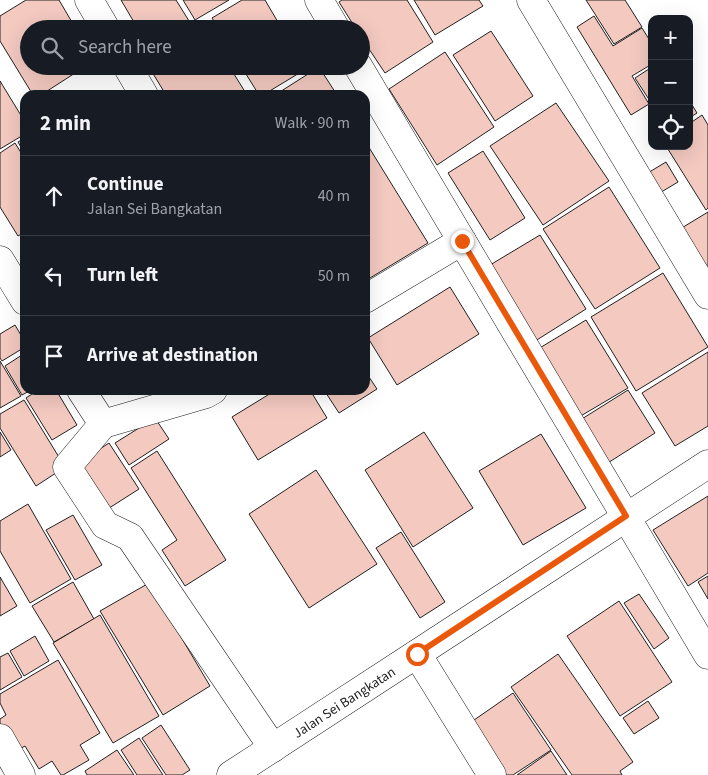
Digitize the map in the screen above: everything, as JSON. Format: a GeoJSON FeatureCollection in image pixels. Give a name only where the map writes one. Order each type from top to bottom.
{"type":"FeatureCollection","features":[{"type":"Feature","properties":{"kind":"street"},"geometry":{"type":"LineString","coordinates":[[89,0],[101,20]]}},
{"type":"Feature","properties":{"kind":"street"},"geometry":{"type":"LineString","coordinates":[[319,0],[331,20]]}},
{"type":"Feature","properties":{"kind":"street"},"geometry":{"type":"LineString","coordinates":[[531,0],[708,295]]}},
{"type":"Feature","properties":{"kind":"street"},"geometry":{"type":"LineString","coordinates":[[132,75],[141,90]]}},
{"type":"Feature","properties":{"kind":"street"},"geometry":{"type":"LineString","coordinates":[[363,75],[708,655]]}},
{"type":"Feature","properties":{"kind":"street"},"geometry":{"type":"LineString","coordinates":[[370,296],[462,241]]}},
{"type":"Feature","properties":{"kind":"street"},"geometry":{"type":"LineString","coordinates":[[0,260],[20,292]]}},
{"type":"Feature","properties":{"kind":"street"},"geometry":{"type":"LineString","coordinates":[[83,395],[103,424]]}},
{"type":"Feature","properties":{"kind":"street"},"geometry":{"type":"LineString","coordinates":[[203,395],[103,424],[67,467],[105,525],[130,538],[273,748]]}},
{"type":"Feature","properties":{"kind":"street","name":"Jalan Sei Bangkatan"},"geometry":{"type":"LineString","coordinates":[[231,775],[708,464]]}},
{"type":"Feature","properties":{"kind":"street"},"geometry":{"type":"LineString","coordinates":[[417,654],[492,775]]}},
{"type":"Feature","properties":{"kind":"street"},"geometry":{"type":"LineString","coordinates":[[0,738],[21,775]]}},
{"type":"Feature","properties":{"kind":"building"},"geometry":{"type":"Polygon","coordinates":[[[26,0],[59,0],[71,20],[20,20],[20,74],[0,41],[0,16],[26,0]]]}},
{"type":"Feature","properties":{"kind":"building"},"geometry":{"type":"Polygon","coordinates":[[[121,0],[176,0],[188,20],[133,20],[121,0]]]}},
{"type":"Feature","properties":{"kind":"building"},"geometry":{"type":"Polygon","coordinates":[[[183,0],[229,0],[195,20],[183,0]]]}},
{"type":"Feature","properties":{"kind":"building"},"geometry":{"type":"Polygon","coordinates":[[[242,0],[265,0],[277,20],[213,20],[212,18],[242,0]]]}},
{"type":"Feature","properties":{"kind":"building"},"geometry":{"type":"Polygon","coordinates":[[[342,0],[407,0],[433,42],[385,73],[370,50],[370,20],[350,20],[339,2],[342,0]]]}},
{"type":"Feature","properties":{"kind":"building"},"geometry":{"type":"Polygon","coordinates":[[[414,0],[479,0],[483,6],[435,35],[414,0]]]}},
{"type":"Feature","properties":{"kind":"building"},"geometry":{"type":"Polygon","coordinates":[[[586,0],[625,0],[642,27],[614,44],[586,0]]]}},
{"type":"Feature","properties":{"kind":"building"},"geometry":{"type":"Polygon","coordinates":[[[594,16],[613,46],[642,28],[648,38],[648,66],[632,76],[648,105],[631,115],[577,27],[594,16]]]}},
{"type":"Feature","properties":{"kind":"building"},"geometry":{"type":"Polygon","coordinates":[[[491,31],[533,96],[495,121],[453,55],[491,31]]]}},
{"type":"Feature","properties":{"kind":"building"},"geometry":{"type":"Polygon","coordinates":[[[445,52],[494,127],[437,165],[389,89],[445,52]]]}},
{"type":"Feature","properties":{"kind":"building"},"geometry":{"type":"Polygon","coordinates":[[[648,70],[648,98],[635,78],[648,70]]]}},
{"type":"Feature","properties":{"kind":"building"},"geometry":{"type":"Polygon","coordinates":[[[21,75],[72,75],[49,90],[30,90],[21,75]]]}},
{"type":"Feature","properties":{"kind":"building"},"geometry":{"type":"Polygon","coordinates":[[[154,75],[235,75],[244,90],[163,90],[154,75]]]}},
{"type":"Feature","properties":{"kind":"building"},"geometry":{"type":"Polygon","coordinates":[[[247,75],[296,75],[271,90],[256,90],[247,75]]]}},
{"type":"Feature","properties":{"kind":"building"},"geometry":{"type":"Polygon","coordinates":[[[306,75],[324,75],[334,90],[283,90],[306,75]]]}},
{"type":"Feature","properties":{"kind":"building"},"geometry":{"type":"Polygon","coordinates":[[[0,81],[20,114],[20,137],[0,149],[0,81]]]}},
{"type":"Feature","properties":{"kind":"building"},"geometry":{"type":"Polygon","coordinates":[[[556,103],[609,181],[543,225],[490,146],[556,103]]]}},
{"type":"Feature","properties":{"kind":"building"},"geometry":{"type":"Polygon","coordinates":[[[693,106],[697,113],[693,116],[693,106]]]}},
{"type":"Feature","properties":{"kind":"building"},"geometry":{"type":"Polygon","coordinates":[[[702,115],[708,125],[708,208],[706,210],[668,150],[693,150],[693,121],[702,115]]]}},
{"type":"Feature","properties":{"kind":"building"},"geometry":{"type":"Polygon","coordinates":[[[15,143],[20,151],[20,235],[18,236],[0,207],[0,153],[15,143]]]}},
{"type":"Feature","properties":{"kind":"building"},"geometry":{"type":"Polygon","coordinates":[[[370,149],[428,243],[370,278],[370,149]]]}},
{"type":"Feature","properties":{"kind":"building"},"geometry":{"type":"Polygon","coordinates":[[[483,151],[525,218],[490,240],[448,173],[483,151]]]}},
{"type":"Feature","properties":{"kind":"building"},"geometry":{"type":"Polygon","coordinates":[[[666,162],[678,182],[658,194],[646,174],[666,162]]]}},
{"type":"Feature","properties":{"kind":"building"},"geometry":{"type":"Polygon","coordinates":[[[609,187],[660,268],[595,309],[543,229],[609,187]]]}},
{"type":"Feature","properties":{"kind":"building"},"geometry":{"type":"Polygon","coordinates":[[[708,212],[708,274],[680,229],[708,212]]]}},
{"type":"Feature","properties":{"kind":"building"},"geometry":{"type":"Polygon","coordinates":[[[540,235],[586,309],[532,343],[485,268],[540,235]]]}},
{"type":"Feature","properties":{"kind":"building"},"geometry":{"type":"Polygon","coordinates":[[[663,273],[708,347],[636,391],[591,317],[663,273]]]}},
{"type":"Feature","properties":{"kind":"building"},"geometry":{"type":"Polygon","coordinates":[[[450,287],[479,334],[397,385],[370,341],[370,337],[450,287]]]}},
{"type":"Feature","properties":{"kind":"building"},"geometry":{"type":"Polygon","coordinates":[[[586,320],[628,388],[579,417],[538,349],[586,320]]]}},
{"type":"Feature","properties":{"kind":"building"},"geometry":{"type":"Polygon","coordinates":[[[15,325],[20,334],[20,350],[2,361],[0,358],[0,334],[15,325]]]}},
{"type":"Feature","properties":{"kind":"building"},"geometry":{"type":"Polygon","coordinates":[[[708,352],[708,426],[675,446],[642,393],[708,352]]]}},
{"type":"Feature","properties":{"kind":"building"},"geometry":{"type":"Polygon","coordinates":[[[20,356],[20,392],[5,366],[20,356]]]}},
{"type":"Feature","properties":{"kind":"building"},"geometry":{"type":"Polygon","coordinates":[[[0,361],[21,396],[0,408],[0,361]]]}},
{"type":"Feature","properties":{"kind":"building"},"geometry":{"type":"Polygon","coordinates":[[[370,378],[377,389],[370,393],[370,378]]]}},
{"type":"Feature","properties":{"kind":"building"},"geometry":{"type":"Polygon","coordinates":[[[628,390],[655,433],[603,466],[577,422],[628,390]]]}},
{"type":"Feature","properties":{"kind":"building"},"geometry":{"type":"Polygon","coordinates":[[[30,395],[59,395],[77,425],[52,440],[26,398],[30,395]]]}},
{"type":"Feature","properties":{"kind":"building"},"geometry":{"type":"Polygon","coordinates":[[[268,395],[313,395],[327,418],[258,460],[232,417],[268,395]]]}},
{"type":"Feature","properties":{"kind":"building"},"geometry":{"type":"Polygon","coordinates":[[[327,395],[368,395],[339,413],[327,395]]]}},
{"type":"Feature","properties":{"kind":"building"},"geometry":{"type":"Polygon","coordinates":[[[24,400],[65,467],[36,486],[0,428],[0,414],[24,400]]]}},
{"type":"Feature","properties":{"kind":"building"},"geometry":{"type":"Polygon","coordinates":[[[155,418],[169,439],[129,465],[115,443],[155,418]]]}},
{"type":"Feature","properties":{"kind":"building"},"geometry":{"type":"Polygon","coordinates":[[[0,432],[11,450],[0,457],[0,432]]]}},
{"type":"Feature","properties":{"kind":"building"},"geometry":{"type":"Polygon","coordinates":[[[424,432],[473,508],[413,547],[365,470],[424,432]]]}},
{"type":"Feature","properties":{"kind":"building"},"geometry":{"type":"Polygon","coordinates":[[[541,434],[586,508],[523,545],[479,471],[541,434]]]}},
{"type":"Feature","properties":{"kind":"building"},"geometry":{"type":"Polygon","coordinates":[[[109,443],[139,489],[103,512],[74,466],[109,443]]]}},
{"type":"Feature","properties":{"kind":"building"},"geometry":{"type":"Polygon","coordinates":[[[157,451],[226,560],[185,586],[162,550],[177,540],[131,468],[157,451]]]}},
{"type":"Feature","properties":{"kind":"building"},"geometry":{"type":"Polygon","coordinates":[[[316,470],[377,564],[309,608],[249,514],[316,470]]]}},
{"type":"Feature","properties":{"kind":"building"},"geometry":{"type":"Polygon","coordinates":[[[708,496],[708,573],[688,586],[653,530],[708,496]]]}},
{"type":"Feature","properties":{"kind":"building"},"geometry":{"type":"Polygon","coordinates":[[[28,504],[71,579],[30,603],[0,551],[0,521],[28,504]]]}},
{"type":"Feature","properties":{"kind":"building"},"geometry":{"type":"Polygon","coordinates":[[[73,515],[102,565],[75,580],[46,530],[73,515]]]}},
{"type":"Feature","properties":{"kind":"building"},"geometry":{"type":"Polygon","coordinates":[[[401,532],[445,602],[420,618],[376,548],[401,532]]]}},
{"type":"Feature","properties":{"kind":"building"},"geometry":{"type":"Polygon","coordinates":[[[708,576],[708,599],[698,582],[708,576]]]}},
{"type":"Feature","properties":{"kind":"building"},"geometry":{"type":"Polygon","coordinates":[[[0,577],[17,606],[0,616],[0,577]]]}},
{"type":"Feature","properties":{"kind":"building"},"geometry":{"type":"Polygon","coordinates":[[[73,582],[94,619],[54,642],[32,606],[73,582]]]}},
{"type":"Feature","properties":{"kind":"building"},"geometry":{"type":"Polygon","coordinates":[[[149,583],[210,686],[163,715],[100,611],[149,583]]]}},
{"type":"Feature","properties":{"kind":"building"},"geometry":{"type":"Polygon","coordinates":[[[639,594],[669,638],[654,649],[624,603],[639,594]]]}},
{"type":"Feature","properties":{"kind":"building"},"geometry":{"type":"Polygon","coordinates":[[[619,601],[672,682],[620,716],[567,636],[619,601]]]}},
{"type":"Feature","properties":{"kind":"building"},"geometry":{"type":"Polygon","coordinates":[[[100,615],[159,716],[113,743],[53,643],[100,615]]]}},
{"type":"Feature","properties":{"kind":"building"},"geometry":{"type":"Polygon","coordinates":[[[35,636],[49,661],[24,676],[10,651],[35,636]]]}},
{"type":"Feature","properties":{"kind":"building"},"geometry":{"type":"Polygon","coordinates":[[[8,653],[22,677],[0,690],[0,657],[8,653]]]}},
{"type":"Feature","properties":{"kind":"building"},"geometry":{"type":"Polygon","coordinates":[[[558,654],[633,762],[620,771],[622,775],[572,775],[511,687],[558,654]]]}},
{"type":"Feature","properties":{"kind":"building"},"geometry":{"type":"Polygon","coordinates":[[[58,660],[100,733],[80,745],[89,760],[63,775],[61,775],[52,761],[39,769],[25,746],[12,753],[0,732],[0,719],[6,715],[0,703],[0,694],[58,660]]]}},
{"type":"Feature","properties":{"kind":"building"},"geometry":{"type":"Polygon","coordinates":[[[513,693],[551,750],[513,775],[496,775],[464,727],[513,693]]]}},
{"type":"Feature","properties":{"kind":"building"},"geometry":{"type":"Polygon","coordinates":[[[648,701],[659,718],[634,734],[623,718],[648,701]]]}},
{"type":"Feature","properties":{"kind":"building"},"geometry":{"type":"Polygon","coordinates":[[[161,725],[190,770],[182,775],[166,775],[142,738],[161,725]]]}},
{"type":"Feature","properties":{"kind":"building"},"geometry":{"type":"Polygon","coordinates":[[[139,738],[163,775],[137,775],[121,750],[139,738]]]}},
{"type":"Feature","properties":{"kind":"building"},"geometry":{"type":"Polygon","coordinates":[[[117,750],[134,775],[87,775],[85,771],[117,750]]]}},
{"type":"Feature","properties":{"kind":"building"},"geometry":{"type":"Polygon","coordinates":[[[551,751],[567,775],[517,775],[551,751]]]}},
{"type":"Feature","properties":{"kind":"route"},"geometry":{"type":"LineString","coordinates":[[417,654],[626,516],[462,241]]}}]}
